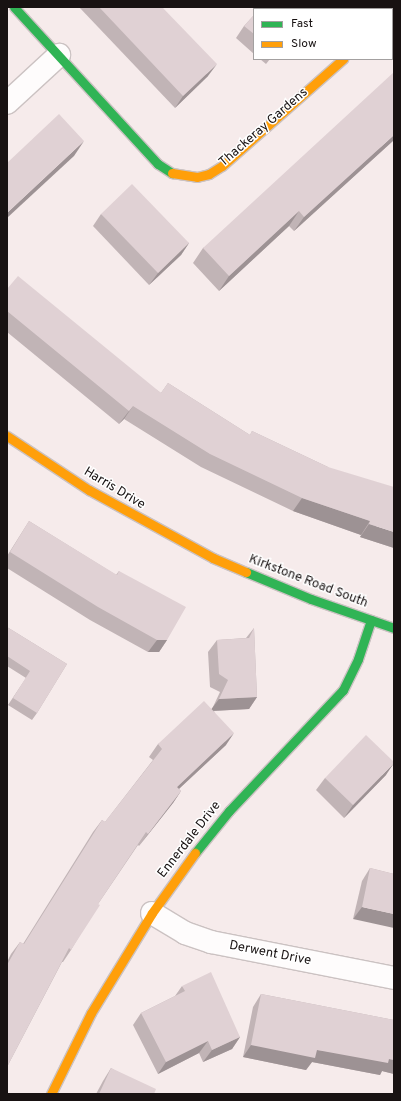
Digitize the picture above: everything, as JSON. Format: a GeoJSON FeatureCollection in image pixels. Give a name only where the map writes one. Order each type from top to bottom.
{"type":"FeatureCollection","features":[{"type":"Feature","properties":{"kind":"street","name":"Thackeray Gardens"},"geometry":{"type":"LineString","coordinates":[[14,7],[158,164],[169,172],[197,177],[209,174],[222,166],[342,60]]}},
{"type":"Feature","properties":{"kind":"street"},"geometry":{"type":"LineString","coordinates":[[7,102],[59,55]]}},
{"type":"Feature","properties":{"kind":"street","name":"Harris Drive"},"geometry":{"type":"LineString","coordinates":[[7,436],[95,494],[213,558]]}},
{"type":"Feature","properties":{"kind":"street","name":"Kirkstone Road South"},"geometry":{"type":"LineString","coordinates":[[213,558],[311,599],[394,628]]}},
{"type":"Feature","properties":{"kind":"street","name":"Ennerdale Drive"},"geometry":{"type":"LineString","coordinates":[[50,1094],[91,1013],[152,913],[179,873],[229,811],[343,690],[356,664],[371,620]]}},
{"type":"Feature","properties":{"kind":"street","name":"Derwent Drive"},"geometry":{"type":"LineString","coordinates":[[152,913],[184,933],[211,942],[394,978]]}},
{"type":"Feature","properties":{"kind":"building"},"geometry":{"type":"Polygon","coordinates":[[[99,7],[162,7],[217,64],[183,96],[99,7]]]}},
{"type":"Feature","properties":{"kind":"building"},"geometry":{"type":"Polygon","coordinates":[[[261,7],[312,7],[312,8],[260,8],[261,7]]]}},
{"type":"Feature","properties":{"kind":"building"},"geometry":{"type":"Polygon","coordinates":[[[253,16],[253,33],[244,26],[253,16]]]}},
{"type":"Feature","properties":{"kind":"building"},"geometry":{"type":"Polygon","coordinates":[[[394,72],[394,135],[304,217],[299,211],[229,276],[203,248],[394,72]]]}},
{"type":"Feature","properties":{"kind":"building"},"geometry":{"type":"Polygon","coordinates":[[[59,114],[84,141],[7,213],[7,163],[59,114]]]}},
{"type":"Feature","properties":{"kind":"building"},"geometry":{"type":"Polygon","coordinates":[[[132,184],[189,243],[158,273],[101,214],[132,184]]]}},
{"type":"Feature","properties":{"kind":"building"},"geometry":{"type":"Polygon","coordinates":[[[18,276],[161,393],[168,383],[250,435],[252,431],[328,467],[394,487],[394,532],[369,524],[370,521],[302,498],[210,454],[133,406],[129,411],[7,311],[7,289],[18,276]]]}},
{"type":"Feature","properties":{"kind":"building"},"geometry":{"type":"Polygon","coordinates":[[[29,521],[117,575],[119,571],[186,607],[167,640],[157,640],[98,607],[10,552],[29,521]]]}},
{"type":"Feature","properties":{"kind":"building"},"geometry":{"type":"Polygon","coordinates":[[[7,627],[67,664],[37,713],[13,698],[30,671],[7,656],[7,627]]]}},
{"type":"Feature","properties":{"kind":"building"},"geometry":{"type":"Polygon","coordinates":[[[254,628],[257,697],[219,699],[228,680],[219,674],[217,640],[249,638],[254,628]]]}},
{"type":"Feature","properties":{"kind":"building"},"geometry":{"type":"Polygon","coordinates":[[[204,701],[234,733],[177,787],[181,791],[148,834],[146,832],[98,904],[100,905],[71,950],[69,948],[7,1067],[7,965],[20,942],[24,944],[102,820],[105,822],[162,749],[158,744],[204,701]]]}},
{"type":"Feature","properties":{"kind":"building"},"geometry":{"type":"Polygon","coordinates":[[[366,735],[394,763],[353,805],[325,778],[366,735]]]}},
{"type":"Feature","properties":{"kind":"building"},"geometry":{"type":"Polygon","coordinates":[[[370,868],[394,874],[394,914],[362,907],[370,868]]]}},
{"type":"Feature","properties":{"kind":"building"},"geometry":{"type":"Polygon","coordinates":[[[211,972],[240,1037],[212,1050],[208,1041],[166,1062],[141,1013],[185,991],[182,986],[211,972]]]}},
{"type":"Feature","properties":{"kind":"building"},"geometry":{"type":"Polygon","coordinates":[[[261,994],[394,1020],[394,1060],[389,1059],[388,1063],[317,1050],[315,1058],[251,1045],[261,994]]]}},
{"type":"Feature","properties":{"kind":"building"},"geometry":{"type":"Polygon","coordinates":[[[111,1068],[156,1089],[154,1094],[99,1094],[111,1068]]]}},
{"type":"Feature","properties":{"kind":"traffic: fast"},"geometry":{"type":"LineString","coordinates":[[14,7],[158,164],[172,173]]}},
{"type":"Feature","properties":{"kind":"traffic: fast"},"geometry":{"type":"LineString","coordinates":[[246,572],[311,599],[394,628]]}},
{"type":"Feature","properties":{"kind":"traffic: fast"},"geometry":{"type":"LineString","coordinates":[[195,853],[229,811],[343,690],[358,659],[371,620]]}},
{"type":"Feature","properties":{"kind":"traffic: slow"},"geometry":{"type":"LineString","coordinates":[[172,173],[197,177],[209,174],[222,166],[342,60]]}},
{"type":"Feature","properties":{"kind":"traffic: slow"},"geometry":{"type":"LineString","coordinates":[[7,436],[89,490],[213,558],[246,572]]}},
{"type":"Feature","properties":{"kind":"traffic: slow"},"geometry":{"type":"LineString","coordinates":[[51,1094],[91,1013],[152,913],[195,853]]}}]}
